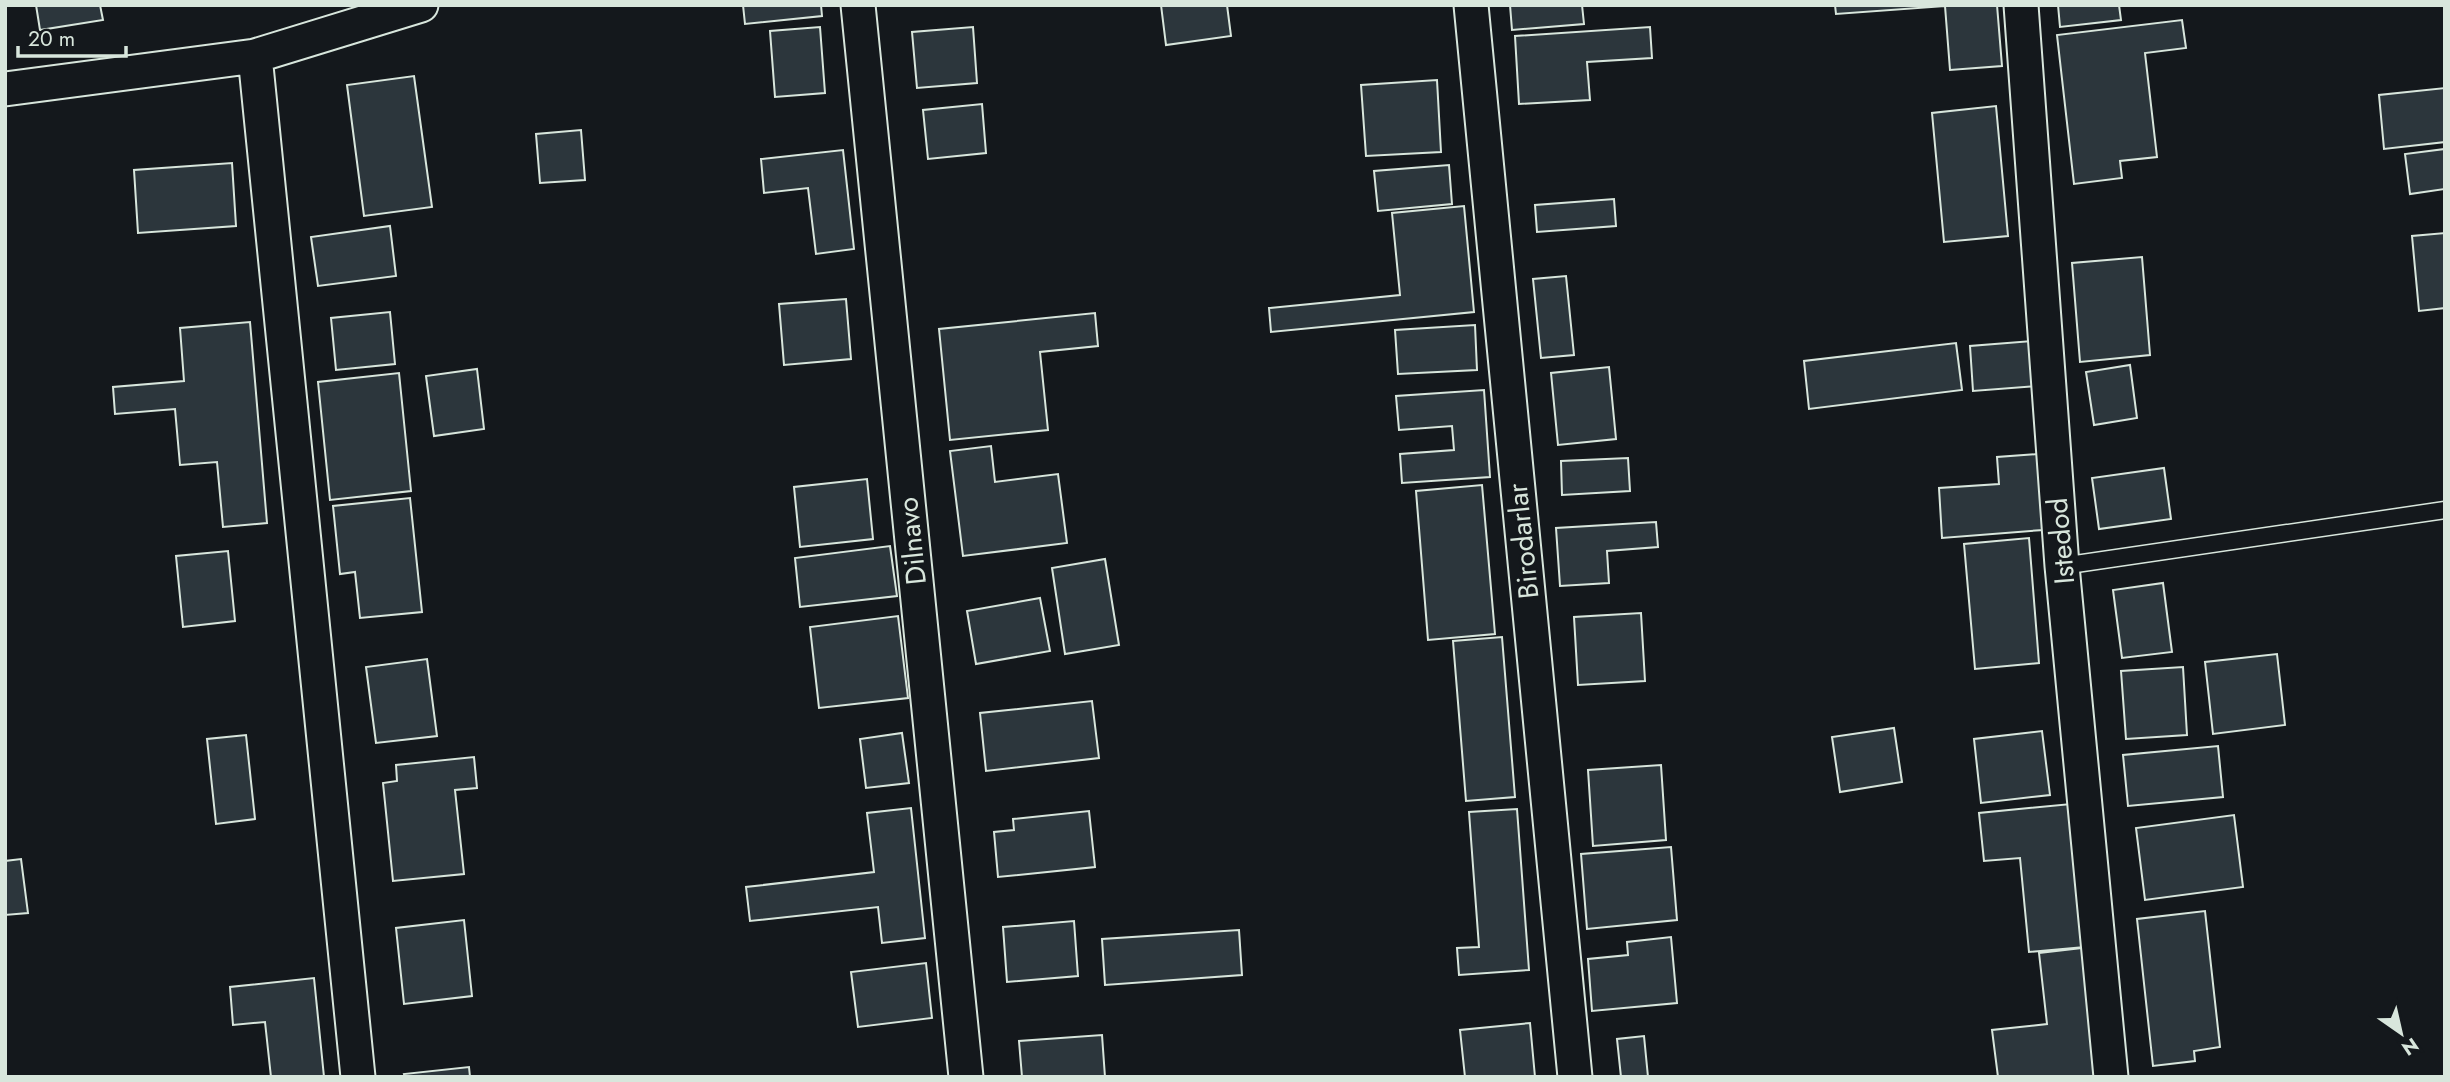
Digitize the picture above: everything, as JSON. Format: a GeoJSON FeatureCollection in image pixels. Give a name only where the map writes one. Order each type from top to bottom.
{"type":"FeatureCollection","features":[{"type":"Feature","properties":{"kind":"street"},"geometry":{"type":"LineString","coordinates":[[5,89],[255,56],[421,5]]}},
{"type":"Feature","properties":{"kind":"street","name":"Dilnavo"},"geometry":{"type":"LineString","coordinates":[[858,5],[966,1077]]}},
{"type":"Feature","properties":{"kind":"street","name":"Birodarlar"},"geometry":{"type":"LineString","coordinates":[[1471,5],[1575,1077]]}},
{"type":"Feature","properties":{"kind":"street","name":"Istedod"},"geometry":{"type":"LineString","coordinates":[[2021,5],[2062,566],[2111,1077]]}},
{"type":"Feature","properties":{"kind":"street"},"geometry":{"type":"LineString","coordinates":[[255,56],[358,1077]]}},
{"type":"Feature","properties":{"kind":"lane"},"geometry":{"type":"LineString","coordinates":[[2062,566],[2445,510]]}},
{"type":"Feature","properties":{"kind":"building"},"geometry":{"type":"Polygon","coordinates":[[[36,5],[100,5],[103,20],[40,30],[36,5]]]}},
{"type":"Feature","properties":{"kind":"building"},"geometry":{"type":"Polygon","coordinates":[[[743,5],[821,5],[822,16],[745,24],[743,5]]]}},
{"type":"Feature","properties":{"kind":"building"},"geometry":{"type":"Polygon","coordinates":[[[1161,5],[1227,5],[1231,36],[1166,45],[1161,5]]]}},
{"type":"Feature","properties":{"kind":"building"},"geometry":{"type":"Polygon","coordinates":[[[1510,5],[1582,5],[1584,24],[1512,30],[1510,5]]]}},
{"type":"Feature","properties":{"kind":"building"},"geometry":{"type":"Polygon","coordinates":[[[1835,5],[1997,5],[2002,66],[1950,70],[1945,6],[1836,14],[1835,5]]]}},
{"type":"Feature","properties":{"kind":"building"},"geometry":{"type":"Polygon","coordinates":[[[2058,5],[2119,5],[2121,20],[2060,27],[2058,5]]]}},
{"type":"Feature","properties":{"kind":"building"},"geometry":{"type":"Polygon","coordinates":[[[2182,20],[2186,48],[2145,53],[2157,157],[2120,161],[2122,178],[2074,184],[2057,35],[2182,20]]]}},
{"type":"Feature","properties":{"kind":"building"},"geometry":{"type":"Polygon","coordinates":[[[820,27],[825,93],[775,97],[770,31],[820,27]]]}},
{"type":"Feature","properties":{"kind":"building"},"geometry":{"type":"Polygon","coordinates":[[[973,27],[977,83],[917,88],[912,32],[973,27]]]}},
{"type":"Feature","properties":{"kind":"building"},"geometry":{"type":"Polygon","coordinates":[[[1650,27],[1652,58],[1587,62],[1590,100],[1519,104],[1515,36],[1650,27]]]}},
{"type":"Feature","properties":{"kind":"building"},"geometry":{"type":"Polygon","coordinates":[[[414,76],[432,207],[364,216],[347,85],[414,76]]]}},
{"type":"Feature","properties":{"kind":"building"},"geometry":{"type":"Polygon","coordinates":[[[1437,80],[1441,152],[1366,156],[1361,85],[1437,80]]]}},
{"type":"Feature","properties":{"kind":"building"},"geometry":{"type":"Polygon","coordinates":[[[2445,88],[2445,142],[2384,149],[2379,95],[2445,88]]]}},
{"type":"Feature","properties":{"kind":"building"},"geometry":{"type":"Polygon","coordinates":[[[982,104],[986,153],[928,159],[923,110],[982,104]]]}},
{"type":"Feature","properties":{"kind":"building"},"geometry":{"type":"Polygon","coordinates":[[[1996,106],[2008,236],[1944,242],[1932,113],[1996,106]]]}},
{"type":"Feature","properties":{"kind":"building"},"geometry":{"type":"Polygon","coordinates":[[[581,130],[585,180],[540,183],[536,134],[581,130]]]}},
{"type":"Feature","properties":{"kind":"building"},"geometry":{"type":"Polygon","coordinates":[[[2445,149],[2445,189],[2410,194],[2405,154],[2445,149]]]}},
{"type":"Feature","properties":{"kind":"building"},"geometry":{"type":"Polygon","coordinates":[[[843,150],[854,249],[816,254],[808,188],[764,193],[761,159],[843,150]]]}},
{"type":"Feature","properties":{"kind":"building"},"geometry":{"type":"Polygon","coordinates":[[[232,163],[236,226],[138,233],[134,170],[232,163]]]}},
{"type":"Feature","properties":{"kind":"building"},"geometry":{"type":"Polygon","coordinates":[[[1449,165],[1452,204],[1378,211],[1374,171],[1449,165]]]}},
{"type":"Feature","properties":{"kind":"building"},"geometry":{"type":"Polygon","coordinates":[[[1614,199],[1616,226],[1537,232],[1535,205],[1614,199]]]}},
{"type":"Feature","properties":{"kind":"building"},"geometry":{"type":"Polygon","coordinates":[[[1464,206],[1474,312],[1271,332],[1269,308],[1400,295],[1392,213],[1464,206]]]}},
{"type":"Feature","properties":{"kind":"building"},"geometry":{"type":"Polygon","coordinates":[[[390,226],[396,276],[318,286],[311,237],[390,226]]]}},
{"type":"Feature","properties":{"kind":"building"},"geometry":{"type":"Polygon","coordinates":[[[2445,233],[2445,308],[2419,311],[2412,236],[2445,233]]]}},
{"type":"Feature","properties":{"kind":"building"},"geometry":{"type":"Polygon","coordinates":[[[2142,257],[2150,355],[2080,362],[2072,263],[2142,257]]]}},
{"type":"Feature","properties":{"kind":"building"},"geometry":{"type":"Polygon","coordinates":[[[1566,276],[1574,355],[1541,358],[1533,279],[1566,276]]]}},
{"type":"Feature","properties":{"kind":"building"},"geometry":{"type":"Polygon","coordinates":[[[846,299],[851,359],[784,365],[779,304],[846,299]]]}},
{"type":"Feature","properties":{"kind":"building"},"geometry":{"type":"Polygon","coordinates":[[[390,312],[395,364],[336,370],[331,318],[390,312]]]}},
{"type":"Feature","properties":{"kind":"building"},"geometry":{"type":"Polygon","coordinates":[[[1095,313],[1098,346],[1040,352],[1048,430],[950,440],[939,329],[1095,313]]]}},
{"type":"Feature","properties":{"kind":"building"},"geometry":{"type":"Polygon","coordinates":[[[250,322],[267,523],[223,527],[217,462],[180,465],[175,409],[115,414],[113,387],[184,381],[180,328],[250,322]]]}},
{"type":"Feature","properties":{"kind":"building"},"geometry":{"type":"Polygon","coordinates":[[[1475,325],[1477,370],[1398,374],[1395,330],[1475,325]]]}},
{"type":"Feature","properties":{"kind":"building"},"geometry":{"type":"Polygon","coordinates":[[[2032,341],[2036,386],[1973,391],[1970,346],[2032,341]]]}},
{"type":"Feature","properties":{"kind":"building"},"geometry":{"type":"Polygon","coordinates":[[[1956,343],[1962,390],[1809,409],[1804,361],[1956,343]]]}},
{"type":"Feature","properties":{"kind":"building"},"geometry":{"type":"Polygon","coordinates":[[[2130,365],[2137,418],[2094,425],[2086,372],[2130,365]]]}},
{"type":"Feature","properties":{"kind":"building"},"geometry":{"type":"Polygon","coordinates":[[[1609,367],[1616,439],[1558,445],[1551,373],[1609,367]]]}},
{"type":"Feature","properties":{"kind":"building"},"geometry":{"type":"Polygon","coordinates":[[[477,369],[484,429],[434,436],[426,376],[477,369]]]}},
{"type":"Feature","properties":{"kind":"building"},"geometry":{"type":"Polygon","coordinates":[[[399,373],[411,491],[330,500],[318,382],[399,373]]]}},
{"type":"Feature","properties":{"kind":"building"},"geometry":{"type":"Polygon","coordinates":[[[1484,390],[1490,477],[1402,483],[1400,454],[1454,450],[1452,426],[1399,430],[1396,396],[1484,390]]]}},
{"type":"Feature","properties":{"kind":"building"},"geometry":{"type":"Polygon","coordinates":[[[991,446],[995,482],[1058,474],[1067,543],[963,556],[950,451],[991,446]]]}},
{"type":"Feature","properties":{"kind":"building"},"geometry":{"type":"Polygon","coordinates":[[[2038,454],[2043,530],[1942,538],[1939,488],[1999,484],[1997,457],[2038,454]]]}},
{"type":"Feature","properties":{"kind":"building"},"geometry":{"type":"Polygon","coordinates":[[[1628,458],[1630,491],[1562,495],[1561,461],[1628,458]]]}},
{"type":"Feature","properties":{"kind":"building"},"geometry":{"type":"Polygon","coordinates":[[[2164,468],[2171,519],[2099,529],[2092,478],[2164,468]]]}},
{"type":"Feature","properties":{"kind":"building"},"geometry":{"type":"Polygon","coordinates":[[[867,479],[873,539],[800,547],[794,487],[867,479]]]}},
{"type":"Feature","properties":{"kind":"building"},"geometry":{"type":"Polygon","coordinates":[[[1482,485],[1495,634],[1428,640],[1416,491],[1482,485]]]}},
{"type":"Feature","properties":{"kind":"building"},"geometry":{"type":"Polygon","coordinates":[[[410,498],[422,612],[360,618],[355,572],[340,574],[333,506],[410,498]]]}},
{"type":"Feature","properties":{"kind":"building"},"geometry":{"type":"Polygon","coordinates":[[[1656,522],[1658,547],[1607,551],[1609,583],[1560,586],[1556,528],[1656,522]]]}},
{"type":"Feature","properties":{"kind":"building"},"geometry":{"type":"Polygon","coordinates":[[[2029,538],[2039,663],[1975,669],[1964,544],[2029,538]]]}},
{"type":"Feature","properties":{"kind":"building"},"geometry":{"type":"Polygon","coordinates":[[[890,546],[897,596],[800,607],[795,558],[890,546]]]}},
{"type":"Feature","properties":{"kind":"building"},"geometry":{"type":"Polygon","coordinates":[[[228,551],[235,621],[183,627],[176,556],[228,551]]]}},
{"type":"Feature","properties":{"kind":"building"},"geometry":{"type":"Polygon","coordinates":[[[1105,559],[1119,645],[1065,654],[1052,568],[1105,559]]]}},
{"type":"Feature","properties":{"kind":"building"},"geometry":{"type":"Polygon","coordinates":[[[2163,583],[2172,652],[2122,658],[2113,590],[2163,583]]]}},
{"type":"Feature","properties":{"kind":"building"},"geometry":{"type":"Polygon","coordinates":[[[1040,598],[1050,651],[976,664],[967,611],[1040,598]]]}},
{"type":"Feature","properties":{"kind":"building"},"geometry":{"type":"Polygon","coordinates":[[[1641,613],[1645,681],[1578,685],[1574,617],[1641,613]]]}},
{"type":"Feature","properties":{"kind":"building"},"geometry":{"type":"Polygon","coordinates":[[[898,616],[908,698],[819,708],[810,627],[898,616]]]}},
{"type":"Feature","properties":{"kind":"building"},"geometry":{"type":"Polygon","coordinates":[[[1502,637],[1515,797],[1466,801],[1453,641],[1502,637]]]}},
{"type":"Feature","properties":{"kind":"building"},"geometry":{"type":"Polygon","coordinates":[[[2277,654],[2285,725],[2213,734],[2205,662],[2277,654]]]}},
{"type":"Feature","properties":{"kind":"building"},"geometry":{"type":"Polygon","coordinates":[[[427,659],[437,736],[376,743],[366,667],[427,659]]]}},
{"type":"Feature","properties":{"kind":"building"},"geometry":{"type":"Polygon","coordinates":[[[2183,667],[2187,735],[2126,739],[2121,671],[2183,667]]]}},
{"type":"Feature","properties":{"kind":"building"},"geometry":{"type":"Polygon","coordinates":[[[1092,701],[1099,758],[986,771],[980,713],[1092,701]]]}},
{"type":"Feature","properties":{"kind":"building"},"geometry":{"type":"Polygon","coordinates":[[[1894,728],[1902,782],[1840,792],[1832,737],[1894,728]]]}},
{"type":"Feature","properties":{"kind":"building"},"geometry":{"type":"Polygon","coordinates":[[[2042,731],[2050,795],[1981,803],[1974,739],[2042,731]]]}},
{"type":"Feature","properties":{"kind":"building"},"geometry":{"type":"Polygon","coordinates":[[[902,733],[909,783],[866,788],[860,739],[902,733]]]}},
{"type":"Feature","properties":{"kind":"building"},"geometry":{"type":"Polygon","coordinates":[[[246,735],[255,819],[216,824],[207,739],[246,735]]]}},
{"type":"Feature","properties":{"kind":"building"},"geometry":{"type":"Polygon","coordinates":[[[2218,746],[2223,797],[2128,806],[2123,755],[2218,746]]]}},
{"type":"Feature","properties":{"kind":"building"},"geometry":{"type":"Polygon","coordinates":[[[474,757],[477,788],[455,790],[464,874],[393,881],[383,783],[397,781],[396,765],[474,757]]]}},
{"type":"Feature","properties":{"kind":"building"},"geometry":{"type":"Polygon","coordinates":[[[1661,765],[1666,840],[1593,846],[1588,770],[1661,765]]]}},
{"type":"Feature","properties":{"kind":"building"},"geometry":{"type":"Polygon","coordinates":[[[2071,804],[2085,947],[2029,952],[2020,858],[1984,861],[1979,813],[2071,804]]]}},
{"type":"Feature","properties":{"kind":"building"},"geometry":{"type":"Polygon","coordinates":[[[911,808],[925,938],[882,943],[878,907],[750,921],[746,887],[874,872],[867,813],[911,808]]]}},
{"type":"Feature","properties":{"kind":"building"},"geometry":{"type":"Polygon","coordinates":[[[1517,809],[1529,970],[1459,975],[1457,948],[1479,947],[1469,812],[1517,809]]]}},
{"type":"Feature","properties":{"kind":"building"},"geometry":{"type":"Polygon","coordinates":[[[1089,811],[1095,867],[998,877],[994,832],[1014,830],[1013,819],[1089,811]]]}},
{"type":"Feature","properties":{"kind":"building"},"geometry":{"type":"Polygon","coordinates":[[[2234,815],[2243,887],[2145,900],[2136,828],[2234,815]]]}},
{"type":"Feature","properties":{"kind":"building"},"geometry":{"type":"Polygon","coordinates":[[[1671,847],[1677,920],[1587,929],[1581,854],[1671,847]]]}},
{"type":"Feature","properties":{"kind":"building"},"geometry":{"type":"Polygon","coordinates":[[[21,859],[28,913],[5,915],[5,861],[21,859]]]}},
{"type":"Feature","properties":{"kind":"building"},"geometry":{"type":"Polygon","coordinates":[[[2205,911],[2220,1047],[2194,1051],[2195,1061],[2153,1066],[2137,919],[2205,911]]]}},
{"type":"Feature","properties":{"kind":"building"},"geometry":{"type":"Polygon","coordinates":[[[464,920],[472,996],[404,1004],[396,928],[464,920]]]}},
{"type":"Feature","properties":{"kind":"building"},"geometry":{"type":"Polygon","coordinates":[[[1074,921],[1078,976],[1007,982],[1003,927],[1074,921]]]}},
{"type":"Feature","properties":{"kind":"building"},"geometry":{"type":"Polygon","coordinates":[[[1239,930],[1242,975],[1105,985],[1102,939],[1239,930]]]}},
{"type":"Feature","properties":{"kind":"building"},"geometry":{"type":"Polygon","coordinates":[[[1671,937],[1677,1003],[1592,1011],[1588,959],[1628,955],[1627,942],[1671,937]]]}},
{"type":"Feature","properties":{"kind":"building"},"geometry":{"type":"Polygon","coordinates":[[[2082,948],[2096,1077],[1998,1077],[1992,1030],[2047,1024],[2039,953],[2082,948]]]}},
{"type":"Feature","properties":{"kind":"building"},"geometry":{"type":"Polygon","coordinates":[[[926,963],[932,1018],[858,1027],[851,972],[926,963]]]}},
{"type":"Feature","properties":{"kind":"building"},"geometry":{"type":"Polygon","coordinates":[[[314,978],[324,1077],[271,1077],[265,1022],[233,1025],[230,987],[314,978]]]}},
{"type":"Feature","properties":{"kind":"building"},"geometry":{"type":"Polygon","coordinates":[[[1530,1023],[1535,1077],[1465,1077],[1460,1030],[1530,1023]]]}},
{"type":"Feature","properties":{"kind":"building"},"geometry":{"type":"Polygon","coordinates":[[[1102,1035],[1105,1077],[1022,1077],[1019,1041],[1102,1035]]]}},
{"type":"Feature","properties":{"kind":"building"},"geometry":{"type":"Polygon","coordinates":[[[1644,1036],[1648,1077],[1621,1077],[1617,1039],[1644,1036]]]}},
{"type":"Feature","properties":{"kind":"building"},"geometry":{"type":"Polygon","coordinates":[[[469,1067],[470,1077],[405,1077],[404,1074],[469,1067]]]}}]}
